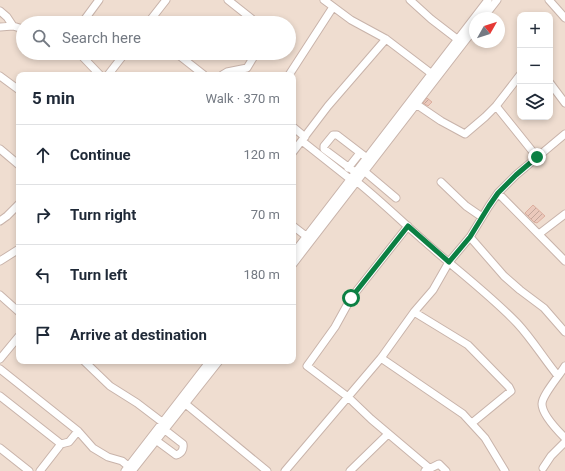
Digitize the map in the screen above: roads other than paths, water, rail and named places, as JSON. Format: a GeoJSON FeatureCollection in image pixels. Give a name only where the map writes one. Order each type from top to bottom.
{"type":"FeatureCollection","features":[{"type":"Feature","properties":{"kind":"street"},"geometry":{"type":"LineString","coordinates":[[87,16],[99,0]]}},
{"type":"Feature","properties":{"kind":"street"},"geometry":{"type":"LineString","coordinates":[[153,16],[166,0]]}},
{"type":"Feature","properties":{"kind":"street"},"geometry":{"type":"LineString","coordinates":[[228,0],[248,16]]}},
{"type":"Feature","properties":{"kind":"street"},"geometry":{"type":"LineString","coordinates":[[324,0],[351,20],[386,39],[432,74]]}},
{"type":"Feature","properties":{"kind":"street"},"geometry":{"type":"LineString","coordinates":[[296,260],[353,180],[355,172],[488,0]]}},
{"type":"Feature","properties":{"kind":"street"},"geometry":{"type":"LineString","coordinates":[[488,12],[497,0]]}},
{"type":"Feature","properties":{"kind":"street"},"geometry":{"type":"LineString","coordinates":[[549,0],[565,18]]}},
{"type":"Feature","properties":{"kind":"street"},"geometry":{"type":"LineString","coordinates":[[415,2],[458,39]]}},
{"type":"Feature","properties":{"kind":"street"},"geometry":{"type":"LineString","coordinates":[[291,72],[333,7]]}},
{"type":"Feature","properties":{"kind":"street"},"geometry":{"type":"LineString","coordinates":[[0,11],[7,17],[13,26]]}},
{"type":"Feature","properties":{"kind":"street"},"geometry":{"type":"LineString","coordinates":[[0,27],[16,27]]}},
{"type":"Feature","properties":{"kind":"street"},"geometry":{"type":"LineString","coordinates":[[296,250],[353,180],[364,171],[469,36]]}},
{"type":"Feature","properties":{"kind":"street"},"geometry":{"type":"LineString","coordinates":[[296,148],[340,92],[386,39]]}},
{"type":"Feature","properties":{"kind":"street"},"geometry":{"type":"LineString","coordinates":[[86,60],[97,72]]}},
{"type":"Feature","properties":{"kind":"street"},"geometry":{"type":"LineString","coordinates":[[110,72],[120,60]]}},
{"type":"Feature","properties":{"kind":"street"},"geometry":{"type":"LineString","coordinates":[[185,60],[200,72]]}},
{"type":"Feature","properties":{"kind":"street"},"geometry":{"type":"LineString","coordinates":[[227,72],[247,68],[252,60]]}},
{"type":"Feature","properties":{"kind":"street"},"geometry":{"type":"LineString","coordinates":[[0,76],[16,88]]}},
{"type":"Feature","properties":{"kind":"street"},"geometry":{"type":"LineString","coordinates":[[416,104],[441,121],[465,134],[496,106],[517,79]]}},
{"type":"Feature","properties":{"kind":"street"},"geometry":{"type":"LineString","coordinates":[[551,84],[565,103]]}},
{"type":"Feature","properties":{"kind":"street"},"geometry":{"type":"LineString","coordinates":[[496,106],[537,157]]}},
{"type":"Feature","properties":{"kind":"street"},"geometry":{"type":"LineString","coordinates":[[296,130],[304,139],[486,293],[525,332],[558,376]]}},
{"type":"Feature","properties":{"kind":"street"},"geometry":{"type":"LineString","coordinates":[[285,471],[381,358],[414,312],[433,290],[449,262],[470,237],[498,193],[516,175],[565,134]]}},
{"type":"Feature","properties":{"kind":"street"},"geometry":{"type":"LineString","coordinates":[[355,172],[324,149],[324,146],[331,136],[337,135],[367,158]]}},
{"type":"Feature","properties":{"kind":"street"},"geometry":{"type":"LineString","coordinates":[[0,149],[16,162]]}},
{"type":"Feature","properties":{"kind":"street"},"geometry":{"type":"LineString","coordinates":[[348,168],[360,153]]}},
{"type":"Feature","properties":{"kind":"street"},"geometry":{"type":"LineString","coordinates":[[364,171],[396,198]]}},
{"type":"Feature","properties":{"kind":"street"},"geometry":{"type":"LineString","coordinates":[[441,182],[466,206],[482,217]]}},
{"type":"Feature","properties":{"kind":"street"},"geometry":{"type":"LineString","coordinates":[[498,193],[565,262]]}},
{"type":"Feature","properties":{"kind":"street"},"geometry":{"type":"LineString","coordinates":[[0,221],[16,207]]}},
{"type":"Feature","properties":{"kind":"street"},"geometry":{"type":"LineString","coordinates":[[539,234],[565,214]]}},
{"type":"Feature","properties":{"kind":"street"},"geometry":{"type":"LineString","coordinates":[[408,226],[351,298],[335,327],[307,366],[348,397],[427,470],[439,464],[446,471]]}},
{"type":"Feature","properties":{"kind":"street"},"geometry":{"type":"LineString","coordinates":[[296,228],[306,236]]}},
{"type":"Feature","properties":{"kind":"street"},"geometry":{"type":"LineString","coordinates":[[470,237],[504,276],[544,308],[565,332]]}},
{"type":"Feature","properties":{"kind":"street"},"geometry":{"type":"LineString","coordinates":[[0,261],[16,251]]}},
{"type":"Feature","properties":{"kind":"street"},"geometry":{"type":"LineString","coordinates":[[0,295],[16,309]]}},
{"type":"Feature","properties":{"kind":"street"},"geometry":{"type":"LineString","coordinates":[[414,312],[468,345],[509,387],[511,392],[472,423]]}},
{"type":"Feature","properties":{"kind":"street"},"geometry":{"type":"LineString","coordinates":[[0,359],[16,340]]}},
{"type":"Feature","properties":{"kind":"street"},"geometry":{"type":"LineString","coordinates":[[381,358],[463,414],[494,451],[505,471]]}},
{"type":"Feature","properties":{"kind":"street"},"geometry":{"type":"LineString","coordinates":[[87,364],[110,386],[120,391],[162,422]]}},
{"type":"Feature","properties":{"kind":"street"},"geometry":{"type":"LineString","coordinates":[[129,469],[165,430],[208,364]]}},
{"type":"Feature","properties":{"kind":"street"},"geometry":{"type":"LineString","coordinates":[[129,469],[162,422],[215,364]]}},
{"type":"Feature","properties":{"kind":"street"},"geometry":{"type":"LineString","coordinates":[[565,366],[544,397],[542,404],[543,409],[551,422],[565,438]]}},
{"type":"Feature","properties":{"kind":"street"},"geometry":{"type":"LineString","coordinates":[[0,369],[78,431],[92,448],[108,457],[122,461],[129,469]]}},
{"type":"Feature","properties":{"kind":"street"},"geometry":{"type":"LineString","coordinates":[[0,396],[61,444]]}},
{"type":"Feature","properties":{"kind":"street"},"geometry":{"type":"LineString","coordinates":[[182,402],[267,471]]}},
{"type":"Feature","properties":{"kind":"street"},"geometry":{"type":"LineString","coordinates":[[156,441],[176,455],[179,455],[182,452],[184,448],[183,444],[165,430]]}},
{"type":"Feature","properties":{"kind":"street"},"geometry":{"type":"LineString","coordinates":[[40,471],[61,444],[69,442],[78,431]]}},
{"type":"Feature","properties":{"kind":"street"},"geometry":{"type":"LineString","coordinates":[[350,471],[388,434]]}},
{"type":"Feature","properties":{"kind":"street"},"geometry":{"type":"LineString","coordinates":[[543,468],[551,456],[565,442]]}},
{"type":"Feature","properties":{"kind":"street"},"geometry":{"type":"LineString","coordinates":[[0,448],[29,471]]}}]}
